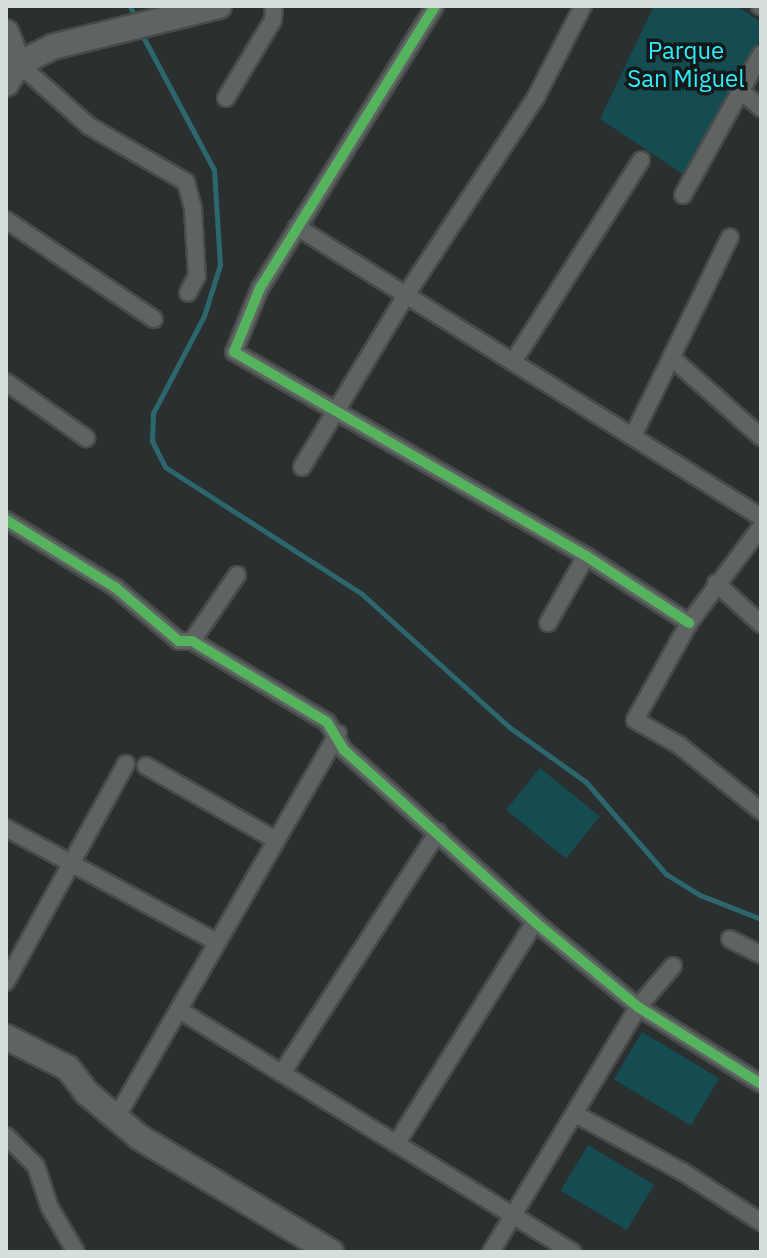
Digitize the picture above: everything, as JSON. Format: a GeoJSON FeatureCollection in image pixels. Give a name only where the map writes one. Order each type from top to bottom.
{"type":"FeatureCollection","features":[{"type":"Feature","properties":{"kind":"street"},"geometry":{"type":"LineString","coordinates":[[226,98],[273,20],[274,6]]}},
{"type":"Feature","properties":{"kind":"street"},"geometry":{"type":"LineString","coordinates":[[435,6],[260,288],[234,352],[586,556],[689,623]]}},
{"type":"Feature","properties":{"kind":"street"},"geometry":{"type":"LineString","coordinates":[[302,467],[406,295],[536,97],[583,6]]}},
{"type":"Feature","properties":{"kind":"street"},"geometry":{"type":"LineString","coordinates":[[6,84],[19,64],[52,47],[217,7]]}},
{"type":"Feature","properties":{"kind":"street"},"geometry":{"type":"LineString","coordinates":[[6,32],[19,64],[89,126],[186,182],[193,209],[197,276],[188,293]]}},
{"type":"Feature","properties":{"kind":"street"},"geometry":{"type":"LineString","coordinates":[[683,195],[761,54]]}},
{"type":"Feature","properties":{"kind":"street"},"geometry":{"type":"LineString","coordinates":[[742,92],[761,108]]}},
{"type":"Feature","properties":{"kind":"street"},"geometry":{"type":"LineString","coordinates":[[513,362],[641,160]]}},
{"type":"Feature","properties":{"kind":"street"},"geometry":{"type":"LineString","coordinates":[[6,220],[154,319]]}},
{"type":"Feature","properties":{"kind":"street"},"geometry":{"type":"LineString","coordinates":[[297,227],[761,517]]}},
{"type":"Feature","properties":{"kind":"street"},"geometry":{"type":"LineString","coordinates":[[633,436],[730,237]]}},
{"type":"Feature","properties":{"kind":"street"},"geometry":{"type":"LineString","coordinates":[[672,358],[761,437]]}},
{"type":"Feature","properties":{"kind":"street"},"geometry":{"type":"LineString","coordinates":[[6,382],[86,438]]}},
{"type":"Feature","properties":{"kind":"street"},"geometry":{"type":"LineString","coordinates":[[6,520],[116,588],[179,641],[192,641],[338,733],[344,750],[535,922],[638,1007],[761,1084]]}},
{"type":"Feature","properties":{"kind":"street"},"geometry":{"type":"LineString","coordinates":[[761,527],[689,623],[635,720],[679,745],[761,811]]}},
{"type":"Feature","properties":{"kind":"street"},"geometry":{"type":"LineString","coordinates":[[548,623],[586,556]]}},
{"type":"Feature","properties":{"kind":"street"},"geometry":{"type":"LineString","coordinates":[[192,641],[237,575]]}},
{"type":"Feature","properties":{"kind":"street"},"geometry":{"type":"LineString","coordinates":[[716,583],[761,624]]}},
{"type":"Feature","properties":{"kind":"street"},"geometry":{"type":"LineString","coordinates":[[116,1118],[215,941],[338,733]]}},
{"type":"Feature","properties":{"kind":"street"},"geometry":{"type":"LineString","coordinates":[[6,982],[126,764]]}},
{"type":"Feature","properties":{"kind":"street"},"geometry":{"type":"LineString","coordinates":[[146,766],[274,839]]}},
{"type":"Feature","properties":{"kind":"street"},"geometry":{"type":"LineString","coordinates":[[6,828],[215,941]]}},
{"type":"Feature","properties":{"kind":"street"},"geometry":{"type":"LineString","coordinates":[[282,1073],[438,832]]}},
{"type":"Feature","properties":{"kind":"street"},"geometry":{"type":"LineString","coordinates":[[398,1141],[535,922]]}},
{"type":"Feature","properties":{"kind":"street"},"geometry":{"type":"LineString","coordinates":[[730,939],[761,955]]}},
{"type":"Feature","properties":{"kind":"street"},"geometry":{"type":"LineString","coordinates":[[491,1252],[577,1115],[638,1007],[673,966]]}},
{"type":"Feature","properties":{"kind":"street"},"geometry":{"type":"LineString","coordinates":[[179,1010],[398,1141],[573,1252]]}},
{"type":"Feature","properties":{"kind":"street"},"geometry":{"type":"LineString","coordinates":[[6,1037],[68,1068],[87,1093],[116,1118],[331,1252]]}},
{"type":"Feature","properties":{"kind":"street"},"geometry":{"type":"LineString","coordinates":[[577,1115],[683,1172],[761,1222]]}},
{"type":"Feature","properties":{"kind":"street"},"geometry":{"type":"LineString","coordinates":[[6,1136],[36,1166],[50,1208],[76,1252]]}},
{"type":"Feature","properties":{"kind":"green space","name":"Parque San Miguel"},"geometry":{"type":"Polygon","coordinates":[[[654,6],[736,6],[761,22],[761,37],[689,178],[600,119],[654,6]]]}},
{"type":"Feature","properties":{"kind":"green space"},"geometry":{"type":"Polygon","coordinates":[[[540,768],[600,816],[566,858],[506,810],[540,768]]]}},
{"type":"Feature","properties":{"kind":"green space"},"geometry":{"type":"Polygon","coordinates":[[[642,1032],[719,1078],[691,1125],[614,1079],[642,1032]]]}},
{"type":"Feature","properties":{"kind":"green space"},"geometry":{"type":"Polygon","coordinates":[[[588,1145],[654,1185],[627,1230],[561,1190],[588,1145]]]}},
{"type":"Feature","properties":{"kind":"waterway"},"geometry":{"type":"LineString","coordinates":[[130,6],[136,20]]}},
{"type":"Feature","properties":{"kind":"waterway"},"geometry":{"type":"LineString","coordinates":[[141,33],[214,170],[220,265],[204,316],[153,413],[152,441],[165,467],[362,594],[509,727],[586,782],[666,874],[700,895],[761,919]]}},
{"type":"Feature","properties":{"kind":"cycle path"},"geometry":{"type":"LineString","coordinates":[[435,6],[260,288],[234,352],[586,556],[689,623]]}},
{"type":"Feature","properties":{"kind":"cycle path"},"geometry":{"type":"LineString","coordinates":[[6,520],[116,588],[179,641],[192,641],[327,722],[344,750],[535,922],[638,1007],[761,1084]]}}]}
